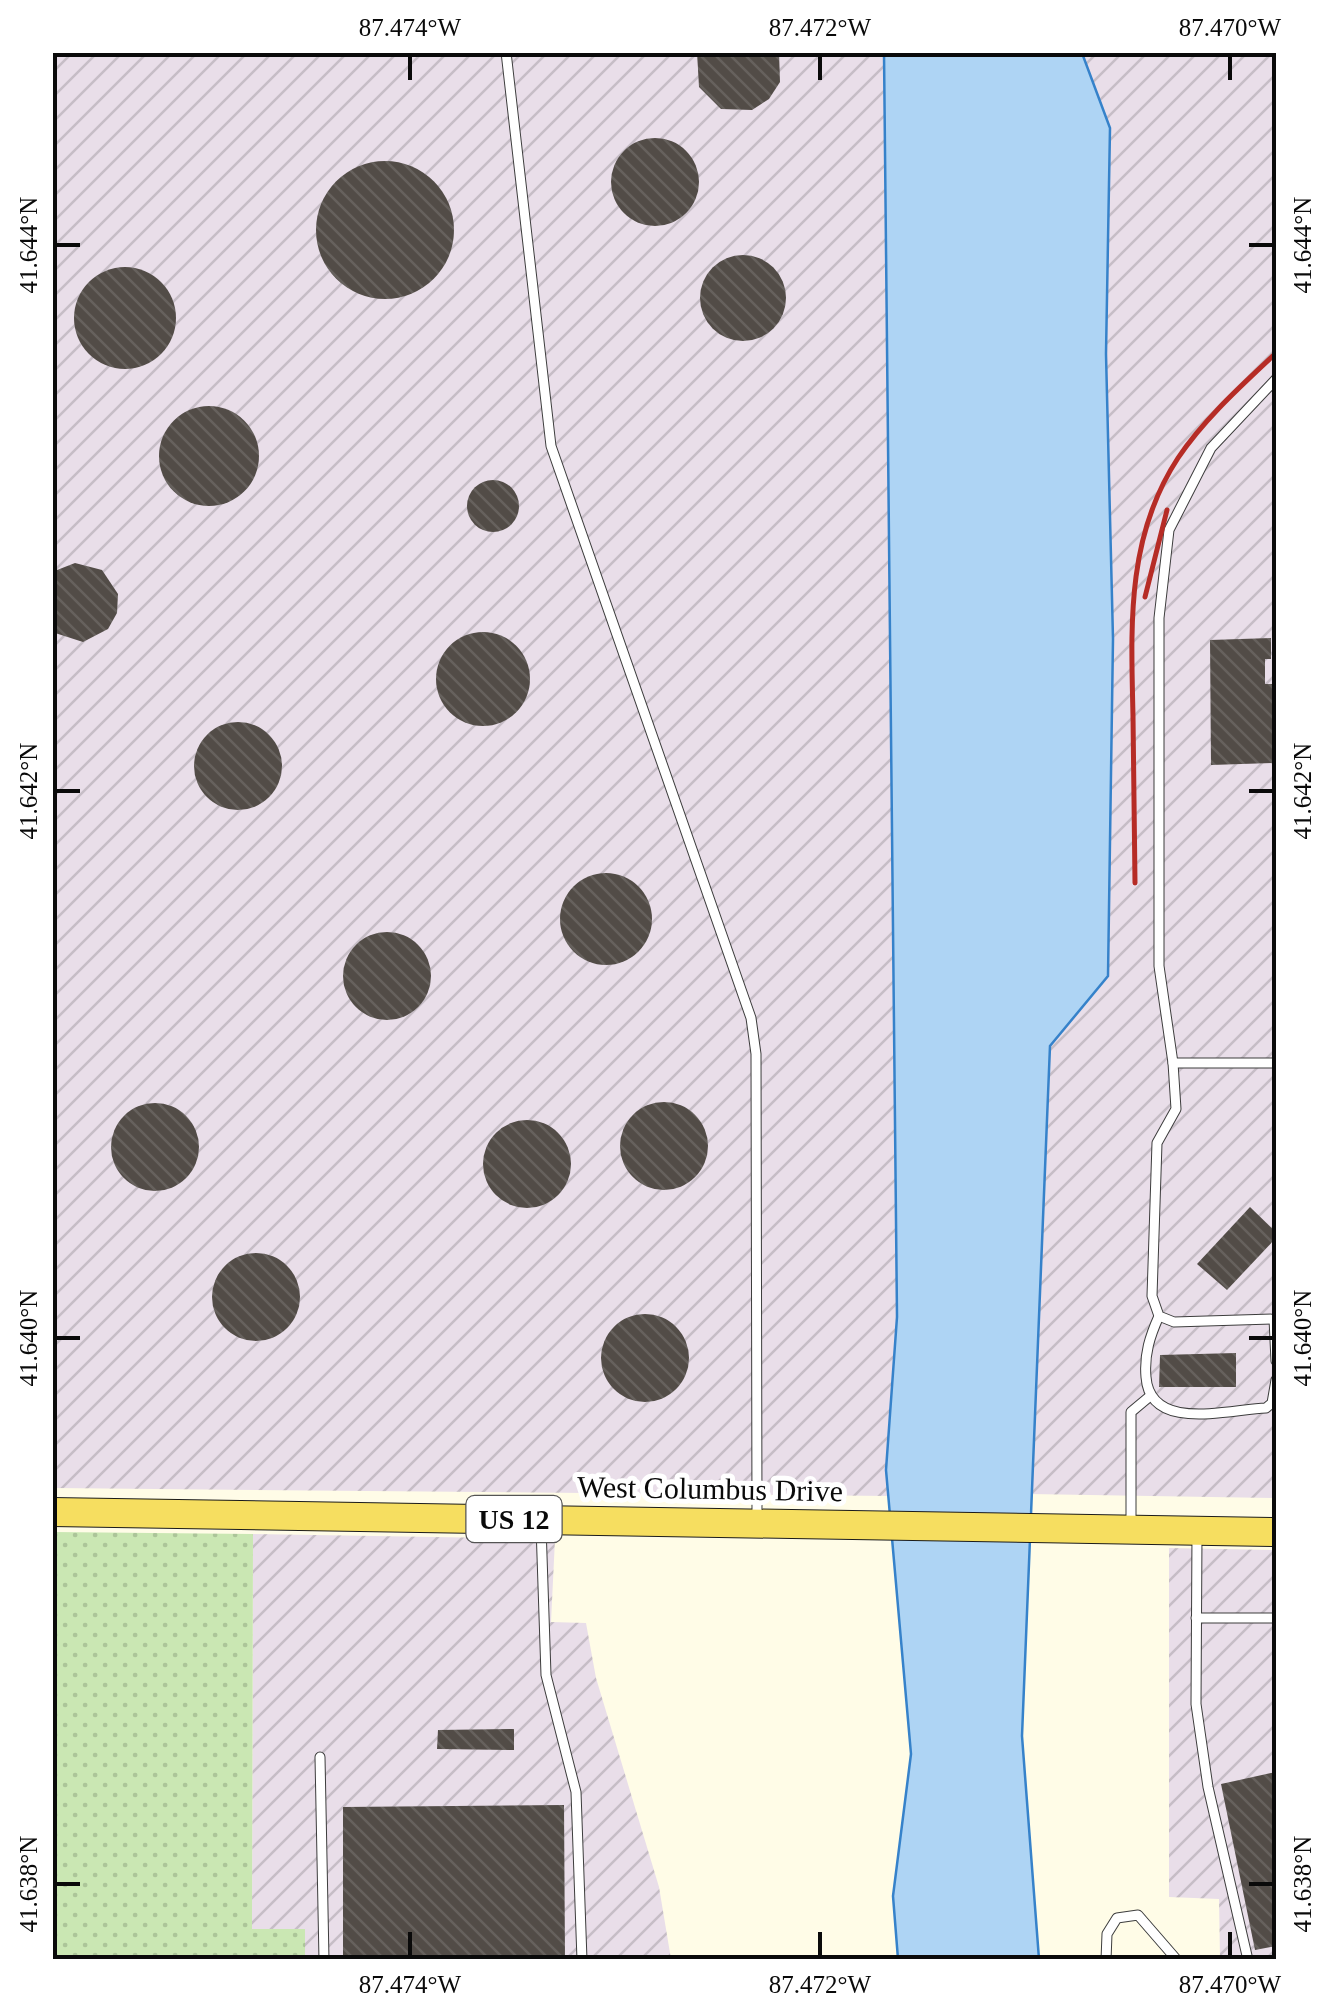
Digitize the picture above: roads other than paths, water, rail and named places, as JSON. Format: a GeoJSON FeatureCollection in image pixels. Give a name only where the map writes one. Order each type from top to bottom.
{"type":"FeatureCollection","features":[{"type":"Feature","properties":{"kind":"main road","name":"West Columbus Drive"},"geometry":{"type":"LineString","coordinates":[[52,1512],[1131,1530]]}},
{"type":"Feature","properties":{"kind":"main road","name":"US 12"},"geometry":{"type":"LineString","coordinates":[[1131,1530],[1276,1532]]}},
{"type":"Feature","properties":{"kind":"lane"},"geometry":{"type":"LineString","coordinates":[[506,52],[551,446],[752,1018],[756,1054],[757,1522]]}},
{"type":"Feature","properties":{"kind":"lane"},"geometry":{"type":"LineString","coordinates":[[1149,1398],[1149,1338],[1159,1316],[1152,1296],[1156,1143],[1176,1110],[1160,966],[1160,618],[1170,530],[1212,448],[1276,378]]}},
{"type":"Feature","properties":{"kind":"lane"},"geometry":{"type":"LineString","coordinates":[[1173,1063],[1276,1063]]}},
{"type":"Feature","properties":{"kind":"lane"},"geometry":{"type":"LineString","coordinates":[[1159,1316],[1174,1322],[1275,1319],[1276,1361]]}},
{"type":"Feature","properties":{"kind":"lane"},"geometry":{"type":"LineString","coordinates":[[1149,1398],[1174,1414],[1266,1408],[1272,1403],[1276,1380]]}},
{"type":"Feature","properties":{"kind":"lane"},"geometry":{"type":"LineString","coordinates":[[1131,1530],[1131,1412],[1149,1398]]}},
{"type":"Feature","properties":{"kind":"lane"},"geometry":{"type":"LineString","coordinates":[[541,1519],[546,1674],[576,1792],[582,1960]]}},
{"type":"Feature","properties":{"kind":"lane"},"geometry":{"type":"LineString","coordinates":[[1197,1532],[1196,1704],[1208,1787],[1248,1960]]}},
{"type":"Feature","properties":{"kind":"lane"},"geometry":{"type":"LineString","coordinates":[[1196,1618],[1276,1618]]}},
{"type":"Feature","properties":{"kind":"lane"},"geometry":{"type":"LineString","coordinates":[[320,1757],[324,1960]]}},
{"type":"Feature","properties":{"kind":"lane"},"geometry":{"type":"LineString","coordinates":[[1106,1960],[1107,1934],[1117,1918],[1138,1915],[1177,1960]]}},
{"type":"Feature","properties":{"kind":"water"},"geometry":{"type":"Polygon","coordinates":[[[884,53],[1082,53],[1110,128],[1106,354],[1113,639],[1108,976],[1050,1046],[1022,1736],[1039,1959],[898,1959],[893,1896],[911,1754],[886,1470],[897,1317],[884,53]]]}},
{"type":"Feature","properties":{"kind":"railway"},"geometry":{"type":"LineString","coordinates":[[1135,883],[1132,649],[1140,551],[1161,488],[1178,458],[1224,403],[1276,353]]}},
{"type":"Feature","properties":{"kind":"railway"},"geometry":{"type":"LineString","coordinates":[[1145,597],[1167,510]]}}]}
